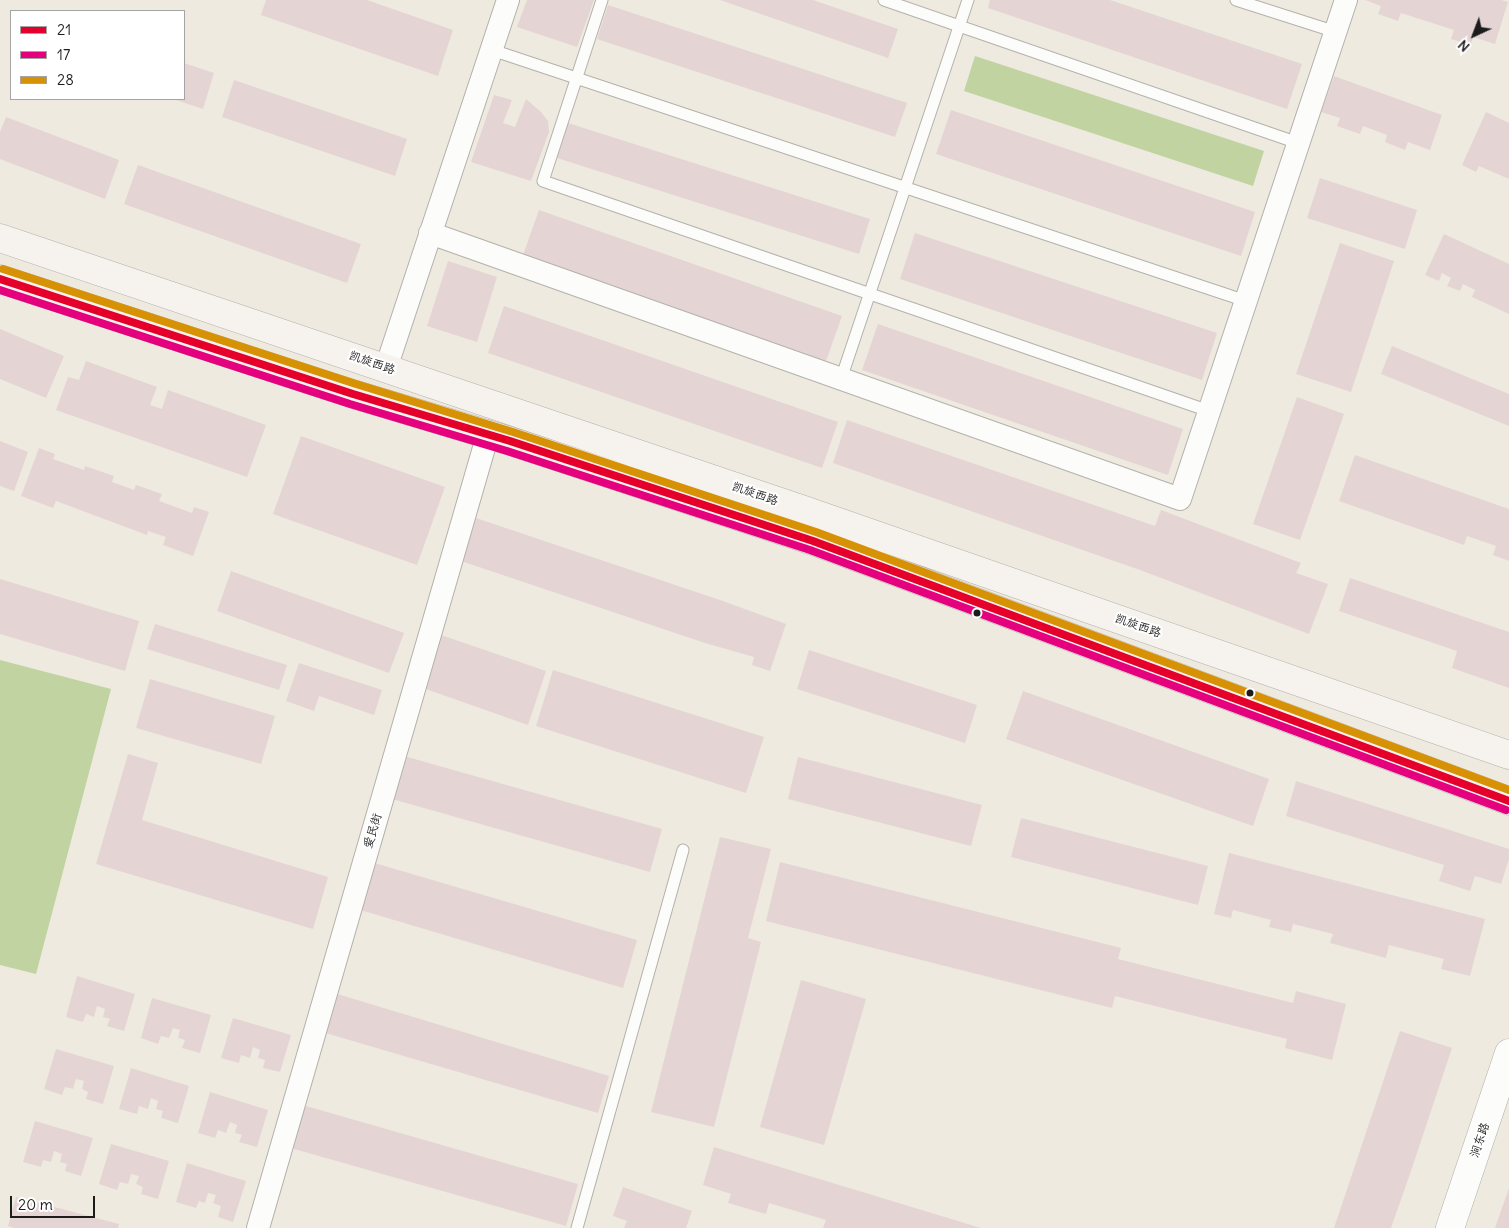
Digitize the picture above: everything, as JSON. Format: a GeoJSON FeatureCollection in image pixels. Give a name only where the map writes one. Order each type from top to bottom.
{"type":"FeatureCollection","features":[{"type":"Feature","properties":{"kind":"main road","name":"凯旋西路"},"geometry":{"type":"LineString","coordinates":[[0,238],[386,368],[1509,755]]}},
{"type":"Feature","properties":{"kind":"main road"},"geometry":{"type":"LineString","coordinates":[[0,279],[353,394],[488,434],[814,541],[1509,801]]}},
{"type":"Feature","properties":{"kind":"street"},"geometry":{"type":"LineString","coordinates":[[386,368],[508,0]]}},
{"type":"Feature","properties":{"kind":"street"},"geometry":{"type":"LineString","coordinates":[[430,233],[1180,499],[1346,0]]}},
{"type":"Feature","properties":{"kind":"street","name":"爱民街"},"geometry":{"type":"LineString","coordinates":[[258,1228],[488,434]]}},
{"type":"Feature","properties":{"kind":"street","name":"涧东路"},"geometry":{"type":"LineString","coordinates":[[1450,1228],[1509,1053]]}},
{"type":"Feature","properties":{"kind":"street","name":"涧东路"},"geometry":{"type":"LineString","coordinates":[[1467,1228],[1509,1104]]}},
{"type":"Feature","properties":{"kind":"lane"},"geometry":{"type":"LineString","coordinates":[[602,0],[543,181],[1209,411]]}},
{"type":"Feature","properties":{"kind":"lane"},"geometry":{"type":"LineString","coordinates":[[884,0],[1298,143]]}},
{"type":"Feature","properties":{"kind":"lane"},"geometry":{"type":"LineString","coordinates":[[841,379],[968,0]]}},
{"type":"Feature","properties":{"kind":"lane"},"geometry":{"type":"LineString","coordinates":[[1236,0],[1336,32]]}},
{"type":"Feature","properties":{"kind":"lane"},"geometry":{"type":"LineString","coordinates":[[492,50],[1246,301]]}},
{"type":"Feature","properties":{"kind":"lane"},"geometry":{"type":"LineString","coordinates":[[577,1228],[683,850]]}},
{"type":"Feature","properties":{"kind":"green space"},"geometry":{"type":"Polygon","coordinates":[[[975,56],[1264,151],[1253,186],[964,91],[975,56]]]}},
{"type":"Feature","properties":{"kind":"green space"},"geometry":{"type":"Polygon","coordinates":[[[0,660],[111,689],[36,974],[0,965],[0,660]]]}},
{"type":"Feature","properties":{"kind":"building"},"geometry":{"type":"Polygon","coordinates":[[[266,0],[367,0],[453,30],[438,76],[261,15],[266,0]]]}},
{"type":"Feature","properties":{"kind":"building"},"geometry":{"type":"Polygon","coordinates":[[[527,0],[594,0],[577,47],[517,27],[527,0]]]}},
{"type":"Feature","properties":{"kind":"building"},"geometry":{"type":"Polygon","coordinates":[[[720,0],[813,0],[898,29],[888,58],[720,0]]]}},
{"type":"Feature","properties":{"kind":"building"},"geometry":{"type":"Polygon","coordinates":[[[990,0],[1110,0],[1302,64],[1287,109],[988,8],[990,0]]]}},
{"type":"Feature","properties":{"kind":"building"},"geometry":{"type":"Polygon","coordinates":[[[1365,0],[1501,0],[1508,2],[1495,44],[1473,37],[1471,45],[1451,39],[1454,30],[1401,13],[1398,21],[1378,14],[1381,6],[1365,0]]]}},
{"type":"Feature","properties":{"kind":"building"},"geometry":{"type":"Polygon","coordinates":[[[608,5],[907,103],[895,137],[597,39],[608,5]]]}},
{"type":"Feature","properties":{"kind":"building"},"geometry":{"type":"Polygon","coordinates":[[[185,63],[214,73],[203,109],[176,100],[185,100],[185,63]]]}},
{"type":"Feature","properties":{"kind":"building"},"geometry":{"type":"Polygon","coordinates":[[[1334,76],[1442,115],[1430,150],[1408,142],[1405,150],[1385,142],[1387,135],[1363,126],[1360,134],[1337,126],[1340,118],[1321,112],[1334,76]]]}},
{"type":"Feature","properties":{"kind":"building"},"geometry":{"type":"Polygon","coordinates":[[[234,80],[407,139],[395,176],[222,117],[234,80]]]}},
{"type":"Feature","properties":{"kind":"building"},"geometry":{"type":"Polygon","coordinates":[[[494,95],[512,100],[503,123],[515,127],[526,99],[548,121],[549,132],[531,181],[471,162],[494,95]]]}},
{"type":"Feature","properties":{"kind":"building"},"geometry":{"type":"Polygon","coordinates":[[[951,110],[1255,212],[1241,256],[936,154],[951,110]]]}},
{"type":"Feature","properties":{"kind":"building"},"geometry":{"type":"Polygon","coordinates":[[[1486,112],[1509,123],[1509,179],[1479,166],[1476,172],[1462,165],[1486,112]]]}},
{"type":"Feature","properties":{"kind":"building"},"geometry":{"type":"Polygon","coordinates":[[[6,117],[119,160],[105,199],[0,159],[0,132],[6,117]]]}},
{"type":"Feature","properties":{"kind":"building"},"geometry":{"type":"Polygon","coordinates":[[[568,123],[870,219],[859,254],[557,158],[568,123]]]}},
{"type":"Feature","properties":{"kind":"building"},"geometry":{"type":"Polygon","coordinates":[[[138,165],[361,244],[347,283],[124,204],[138,165]]]}},
{"type":"Feature","properties":{"kind":"building"},"geometry":{"type":"Polygon","coordinates":[[[1320,178],[1417,210],[1405,249],[1307,218],[1320,178]]]}},
{"type":"Feature","properties":{"kind":"building"},"geometry":{"type":"Polygon","coordinates":[[[539,210],[842,316],[826,361],[523,255],[539,210]]]}},
{"type":"Feature","properties":{"kind":"building"},"geometry":{"type":"Polygon","coordinates":[[[915,233],[1217,333],[1202,380],[900,279],[915,233]]]}},
{"type":"Feature","properties":{"kind":"building"},"geometry":{"type":"Polygon","coordinates":[[[1444,234],[1509,264],[1509,314],[1472,297],[1475,290],[1463,284],[1460,291],[1447,286],[1451,278],[1442,273],[1439,281],[1425,275],[1444,234]]]}},
{"type":"Feature","properties":{"kind":"building"},"geometry":{"type":"Polygon","coordinates":[[[1340,243],[1394,261],[1351,392],[1296,374],[1340,243]]]}},
{"type":"Feature","properties":{"kind":"building"},"geometry":{"type":"Polygon","coordinates":[[[448,261],[497,277],[477,342],[427,326],[448,261]]]}},
{"type":"Feature","properties":{"kind":"building"},"geometry":{"type":"Polygon","coordinates":[[[504,306],[838,422],[822,468],[488,353],[504,306]]]}},
{"type":"Feature","properties":{"kind":"building"},"geometry":{"type":"Polygon","coordinates":[[[878,324],[1183,429],[1168,475],[862,370],[878,324]]]}},
{"type":"Feature","properties":{"kind":"building"},"geometry":{"type":"Polygon","coordinates":[[[0,329],[64,356],[46,398],[0,379],[0,329]]]}},
{"type":"Feature","properties":{"kind":"building"},"geometry":{"type":"Polygon","coordinates":[[[1392,346],[1509,394],[1509,426],[1381,374],[1392,346]]]}},
{"type":"Feature","properties":{"kind":"building"},"geometry":{"type":"Polygon","coordinates":[[[86,361],[157,387],[150,405],[162,409],[168,390],[266,425],[247,477],[56,410],[68,377],[79,380],[86,361]]]}},
{"type":"Feature","properties":{"kind":"building"},"geometry":{"type":"Polygon","coordinates":[[[1297,397],[1344,414],[1300,540],[1253,524],[1297,397]]]}},
{"type":"Feature","properties":{"kind":"building"},"geometry":{"type":"Polygon","coordinates":[[[847,420],[1155,526],[1161,510],[1301,563],[1296,573],[1328,584],[1309,634],[1140,570],[833,463],[847,420]]]}},
{"type":"Feature","properties":{"kind":"building"},"geometry":{"type":"Polygon","coordinates":[[[301,436],[445,487],[417,565],[273,514],[301,436]]]}},
{"type":"Feature","properties":{"kind":"building"},"geometry":{"type":"Polygon","coordinates":[[[0,441],[28,452],[14,491],[0,486],[0,441]]]}},
{"type":"Feature","properties":{"kind":"building"},"geometry":{"type":"Polygon","coordinates":[[[39,448],[55,454],[53,459],[84,470],[85,466],[114,476],[112,482],[134,490],[136,485],[162,494],[159,501],[192,513],[194,507],[209,512],[193,556],[163,545],[166,537],[148,531],[147,535],[56,501],[53,508],[21,496],[39,448]]]}},
{"type":"Feature","properties":{"kind":"building"},"geometry":{"type":"Polygon","coordinates":[[[1355,455],[1509,509],[1509,561],[1493,555],[1496,546],[1467,536],[1464,545],[1339,501],[1355,455]]]}},
{"type":"Feature","properties":{"kind":"building"},"geometry":{"type":"Polygon","coordinates":[[[473,517],[786,624],[770,671],[752,665],[754,657],[705,643],[458,560],[473,517]]]}},
{"type":"Feature","properties":{"kind":"building"},"geometry":{"type":"Polygon","coordinates":[[[231,571],[404,633],[389,673],[217,611],[231,571]]]}},
{"type":"Feature","properties":{"kind":"building"},"geometry":{"type":"Polygon","coordinates":[[[1350,578],[1509,632],[1509,688],[1452,668],[1457,651],[1339,611],[1350,578]]]}},
{"type":"Feature","properties":{"kind":"building"},"geometry":{"type":"Polygon","coordinates":[[[0,579],[139,621],[125,671],[0,634],[0,579]]]}},
{"type":"Feature","properties":{"kind":"building"},"geometry":{"type":"Polygon","coordinates":[[[155,624],[287,665],[279,690],[147,649],[155,624]]]}},
{"type":"Feature","properties":{"kind":"building"},"geometry":{"type":"Polygon","coordinates":[[[441,635],[546,671],[528,725],[423,688],[441,635]]]}},
{"type":"Feature","properties":{"kind":"building"},"geometry":{"type":"Polygon","coordinates":[[[809,650],[977,705],[965,743],[797,689],[809,650]]]}},
{"type":"Feature","properties":{"kind":"building"},"geometry":{"type":"Polygon","coordinates":[[[299,663],[382,690],[374,715],[319,696],[314,711],[286,701],[299,663]]]}},
{"type":"Feature","properties":{"kind":"building"},"geometry":{"type":"Polygon","coordinates":[[[553,670],[764,737],[746,793],[536,726],[553,670]]]}},
{"type":"Feature","properties":{"kind":"building"},"geometry":{"type":"Polygon","coordinates":[[[150,679],[275,716],[261,764],[136,728],[150,679]]]}},
{"type":"Feature","properties":{"kind":"building"},"geometry":{"type":"Polygon","coordinates":[[[1023,691],[1269,779],[1253,826],[1006,739],[1023,691]]]}},
{"type":"Feature","properties":{"kind":"building"},"geometry":{"type":"Polygon","coordinates":[[[128,754],[158,763],[142,820],[328,877],[313,929],[96,864],[128,754]]]}},
{"type":"Feature","properties":{"kind":"building"},"geometry":{"type":"Polygon","coordinates":[[[404,756],[662,829],[650,872],[392,799],[404,756]]]}},
{"type":"Feature","properties":{"kind":"building"},"geometry":{"type":"Polygon","coordinates":[[[798,757],[982,805],[971,846],[788,799],[798,757]]]}},
{"type":"Feature","properties":{"kind":"building"},"geometry":{"type":"Polygon","coordinates":[[[1296,781],[1509,849],[1509,859],[1501,884],[1475,876],[1470,891],[1439,881],[1444,865],[1286,816],[1296,781]]]}},
{"type":"Feature","properties":{"kind":"building"},"geometry":{"type":"Polygon","coordinates":[[[1021,818],[1208,866],[1198,905],[1011,857],[1021,818]]]}},
{"type":"Feature","properties":{"kind":"building"},"geometry":{"type":"Polygon","coordinates":[[[720,837],[771,849],[748,938],[761,942],[714,1127],[651,1112],[720,837]]]}},
{"type":"Feature","properties":{"kind":"building"},"geometry":{"type":"Polygon","coordinates":[[[1229,853],[1485,919],[1470,976],[1441,969],[1444,959],[1389,945],[1386,958],[1330,943],[1333,934],[1293,924],[1291,932],[1269,927],[1271,920],[1233,910],[1231,918],[1214,914],[1229,853]]]}},
{"type":"Feature","properties":{"kind":"building"},"geometry":{"type":"Polygon","coordinates":[[[371,862],[637,940],[623,988],[357,909],[371,862]]]}},
{"type":"Feature","properties":{"kind":"building"},"geometry":{"type":"Polygon","coordinates":[[[780,862],[1121,948],[1118,959],[1293,1003],[1296,991],[1346,1004],[1332,1060],[1285,1048],[1287,1039],[1115,996],[1112,1008],[766,921],[780,862]]]}},
{"type":"Feature","properties":{"kind":"building"},"geometry":{"type":"Polygon","coordinates":[[[77,976],[135,994],[124,1031],[107,1026],[110,1019],[103,1017],[105,1009],[97,1006],[94,1017],[86,1014],[83,1022],[66,1017],[77,976]]]}},
{"type":"Feature","properties":{"kind":"building"},"geometry":{"type":"Polygon","coordinates":[[[801,980],[866,999],[824,1145],[760,1127],[801,980]]]}},
{"type":"Feature","properties":{"kind":"building"},"geometry":{"type":"Polygon","coordinates":[[[334,993],[609,1076],[598,1113],[322,1032],[334,993]]]}},
{"type":"Feature","properties":{"kind":"building"},"geometry":{"type":"Polygon","coordinates":[[[152,998],[211,1015],[200,1053],[182,1048],[185,1040],[178,1038],[180,1030],[173,1028],[169,1038],[161,1036],[158,1044],[141,1038],[152,998]]]}},
{"type":"Feature","properties":{"kind":"building"},"geometry":{"type":"Polygon","coordinates":[[[233,1018],[291,1035],[280,1072],[263,1068],[265,1060],[258,1058],[260,1050],[253,1047],[250,1058],[241,1055],[239,1063],[221,1058],[233,1018]]]}},
{"type":"Feature","properties":{"kind":"building"},"geometry":{"type":"Polygon","coordinates":[[[1400,1031],[1452,1048],[1411,1171],[1391,1228],[1334,1228],[1400,1031]]]}},
{"type":"Feature","properties":{"kind":"building"},"geometry":{"type":"Polygon","coordinates":[[[56,1049],[114,1066],[103,1104],[86,1099],[88,1092],[82,1089],[84,1081],[76,1079],[73,1089],[65,1087],[62,1095],[44,1089],[56,1049]]]}},
{"type":"Feature","properties":{"kind":"building"},"geometry":{"type":"Polygon","coordinates":[[[131,1068],[189,1086],[178,1123],[161,1118],[163,1111],[156,1109],[158,1101],[151,1098],[148,1109],[139,1106],[137,1114],[119,1109],[131,1068]]]}},
{"type":"Feature","properties":{"kind":"building"},"geometry":{"type":"Polygon","coordinates":[[[210,1092],[268,1110],[257,1147],[239,1142],[242,1135],[235,1133],[237,1125],[230,1122],[226,1133],[218,1130],[215,1138],[198,1133],[210,1092]]]}},
{"type":"Feature","properties":{"kind":"building"},"geometry":{"type":"Polygon","coordinates":[[[299,1104],[578,1184],[566,1226],[287,1147],[299,1104]]]}},
{"type":"Feature","properties":{"kind":"building"},"geometry":{"type":"Polygon","coordinates":[[[35,1121],[93,1138],[81,1176],[65,1171],[67,1164],[60,1162],[62,1154],[54,1151],[51,1162],[43,1160],[41,1167],[23,1162],[35,1121]]]}},
{"type":"Feature","properties":{"kind":"building"},"geometry":{"type":"Polygon","coordinates":[[[111,1144],[169,1161],[158,1199],[141,1194],[143,1187],[136,1184],[139,1176],[131,1174],[128,1184],[120,1182],[117,1190],[99,1184],[111,1144]]]}},
{"type":"Feature","properties":{"kind":"building"},"geometry":{"type":"Polygon","coordinates":[[[714,1147],[981,1228],[823,1228],[826,1220],[769,1203],[766,1214],[728,1203],[731,1194],[703,1185],[714,1147]]]}},
{"type":"Feature","properties":{"kind":"building"},"geometry":{"type":"Polygon","coordinates":[[[187,1163],[246,1181],[233,1222],[218,1217],[221,1206],[213,1203],[216,1195],[208,1193],[205,1203],[199,1201],[196,1208],[176,1202],[187,1163]]]}},
{"type":"Feature","properties":{"kind":"building"},"geometry":{"type":"Polygon","coordinates":[[[623,1187],[692,1211],[686,1228],[624,1228],[627,1221],[613,1216],[623,1187]]]}},
{"type":"Feature","properties":{"kind":"building"},"geometry":{"type":"Polygon","coordinates":[[[1509,1188],[1509,1228],[1495,1228],[1509,1188]]]}},
{"type":"Feature","properties":{"kind":"building"},"geometry":{"type":"Polygon","coordinates":[[[16,1197],[119,1224],[118,1228],[14,1228],[8,1226],[16,1197]]]}},
{"type":"Feature","properties":{"kind":"transit line","name":"28"},"geometry":{"type":"LineString","coordinates":[[3,269],[356,384],[513,432],[816,532],[1509,790]]}},
{"type":"Feature","properties":{"kind":"transit line","name":"21"},"geometry":{"type":"LineString","coordinates":[[0,279],[353,394],[510,441],[813,541],[1509,801]]}},
{"type":"Feature","properties":{"kind":"transit line","name":"17"},"geometry":{"type":"LineString","coordinates":[[0,290],[350,404],[507,451],[810,550],[1506,810]]}}]}
